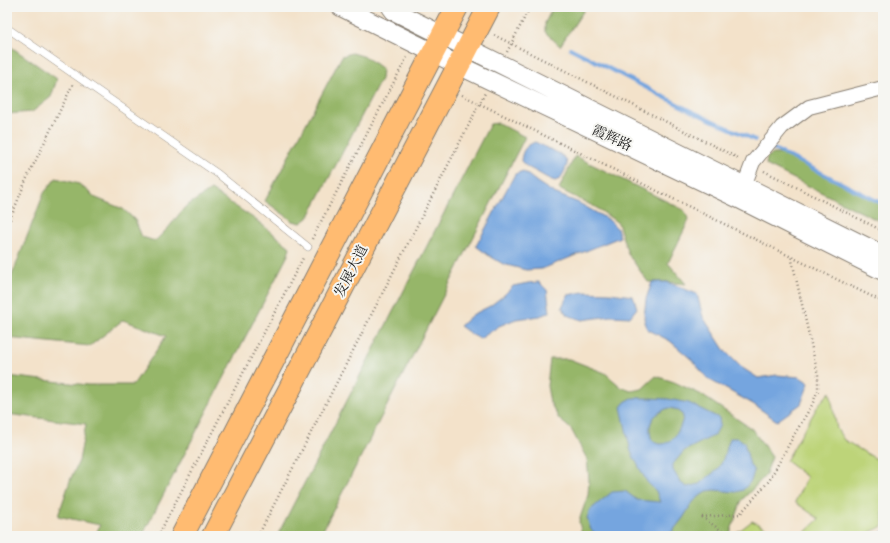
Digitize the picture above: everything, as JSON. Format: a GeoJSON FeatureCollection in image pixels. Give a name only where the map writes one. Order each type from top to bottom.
{"type":"FeatureCollection","features":[{"type":"Feature","properties":{"kind":"main road","name":"发展大道"},"geometry":{"type":"LineString","coordinates":[[182,536],[412,71],[457,7]]}},
{"type":"Feature","properties":{"kind":"main road","name":"发展大道"},"geometry":{"type":"LineString","coordinates":[[213,536],[489,7]]}},
{"type":"Feature","properties":{"kind":"street","name":"霞辉路"},"geometry":{"type":"LineString","coordinates":[[341,7],[463,56],[500,64],[741,192],[883,271]]}},
{"type":"Feature","properties":{"kind":"street","name":"霞辉路"},"geometry":{"type":"LineString","coordinates":[[391,7],[430,44]]}},
{"type":"Feature","properties":{"kind":"street","name":"霞辉路"},"geometry":{"type":"LineString","coordinates":[[463,56],[491,81],[883,255]]}},
{"type":"Feature","properties":{"kind":"street"},"geometry":{"type":"LineString","coordinates":[[741,192],[753,162],[782,127],[809,107],[883,88]]}},
{"type":"Feature","properties":{"kind":"lane"},"geometry":{"type":"LineString","coordinates":[[7,28],[218,174],[308,247]]}},
{"type":"Feature","properties":{"kind":"path"},"geometry":{"type":"LineString","coordinates":[[500,64],[530,7]]}},
{"type":"Feature","properties":{"kind":"path"},"geometry":{"type":"LineString","coordinates":[[478,27],[883,231]]}},
{"type":"Feature","properties":{"kind":"path"},"geometry":{"type":"LineString","coordinates":[[158,536],[308,247],[412,71],[430,44]]}},
{"type":"Feature","properties":{"kind":"path"},"geometry":{"type":"LineString","coordinates":[[7,227],[26,180],[76,77]]}},
{"type":"Feature","properties":{"kind":"path"},"geometry":{"type":"LineString","coordinates":[[258,536],[491,81]]}},
{"type":"Feature","properties":{"kind":"path"},"geometry":{"type":"LineString","coordinates":[[446,88],[883,302]]}},
{"type":"Feature","properties":{"kind":"path"},"geometry":{"type":"LineString","coordinates":[[729,536],[702,517],[740,514],[769,482],[794,435],[812,406],[818,390],[818,375],[791,256]]}},
{"type":"Feature","properties":{"kind":"green space"},"geometry":{"type":"Polygon","coordinates":[[[553,7],[586,7],[560,46],[545,32],[545,23],[553,7]]]}},
{"type":"Feature","properties":{"kind":"green space"},"geometry":{"type":"Polygon","coordinates":[[[7,44],[57,79],[51,97],[32,112],[7,114],[7,44]]]}},
{"type":"Feature","properties":{"kind":"green space"},"geometry":{"type":"Polygon","coordinates":[[[352,53],[366,57],[382,69],[381,79],[308,218],[301,223],[293,221],[265,201],[342,56],[352,53]]]}},
{"type":"Feature","properties":{"kind":"green space"},"geometry":{"type":"Polygon","coordinates":[[[498,123],[525,137],[320,536],[277,536],[490,124],[498,123]]]}},
{"type":"Feature","properties":{"kind":"green space"},"geometry":{"type":"Polygon","coordinates":[[[773,154],[784,154],[883,204],[883,223],[766,165],[767,157],[773,154]]]}},
{"type":"Feature","properties":{"kind":"green space"},"geometry":{"type":"Polygon","coordinates":[[[575,156],[684,210],[689,220],[668,263],[686,284],[648,282],[628,254],[618,223],[597,208],[559,189],[575,156]]]}},
{"type":"Feature","properties":{"kind":"green space"},"geometry":{"type":"Polygon","coordinates":[[[56,178],[79,184],[96,198],[123,209],[135,220],[142,237],[155,241],[169,227],[185,207],[211,190],[256,220],[290,247],[288,255],[142,536],[95,536],[100,525],[58,516],[71,478],[79,461],[86,424],[7,414],[7,376],[88,385],[133,385],[166,336],[123,320],[90,346],[7,338],[7,288],[44,193],[56,178]]]}},
{"type":"Feature","properties":{"kind":"green space"},"geometry":{"type":"Polygon","coordinates":[[[550,359],[569,359],[605,373],[621,387],[631,391],[642,389],[656,376],[674,382],[700,394],[752,429],[772,457],[765,476],[742,500],[729,536],[582,536],[579,521],[588,495],[589,480],[587,459],[571,429],[559,419],[550,402],[547,386],[550,359]]]}},
{"type":"Feature","properties":{"kind":"green space"},"geometry":{"type":"Polygon","coordinates":[[[830,392],[837,429],[844,440],[883,463],[883,526],[862,536],[801,536],[819,519],[795,502],[807,477],[786,461],[819,404],[830,392]]]}},
{"type":"Feature","properties":{"kind":"green space"},"geometry":{"type":"Polygon","coordinates":[[[752,521],[782,536],[738,536],[735,534],[752,521]]]}},
{"type":"Feature","properties":{"kind":"water"},"geometry":{"type":"Polygon","coordinates":[[[535,142],[560,154],[566,159],[567,165],[560,179],[555,181],[548,178],[527,167],[521,161],[522,154],[525,149],[535,142]]]}},
{"type":"Feature","properties":{"kind":"water"},"geometry":{"type":"Polygon","coordinates":[[[523,171],[554,193],[579,203],[609,220],[617,228],[620,237],[542,269],[526,270],[503,264],[488,255],[476,246],[515,174],[523,171]]]}},
{"type":"Feature","properties":{"kind":"water"},"geometry":{"type":"Polygon","coordinates":[[[539,282],[547,290],[550,312],[540,316],[516,319],[499,326],[480,339],[460,326],[472,315],[490,306],[513,286],[539,282]]]}},
{"type":"Feature","properties":{"kind":"water"},"geometry":{"type":"Polygon","coordinates":[[[652,282],[667,282],[697,294],[703,317],[725,351],[741,367],[758,378],[777,375],[800,377],[809,383],[801,404],[777,421],[753,404],[708,379],[691,359],[670,341],[647,329],[644,318],[646,299],[652,282]]]}},
{"type":"Feature","properties":{"kind":"water"},"geometry":{"type":"Polygon","coordinates":[[[583,292],[633,296],[637,308],[630,317],[611,316],[582,320],[567,315],[562,307],[568,295],[583,292]]]}},
{"type":"Feature","properties":{"kind":"water"},"geometry":{"type":"Polygon","coordinates":[[[632,398],[668,399],[689,403],[719,418],[720,425],[715,435],[684,451],[673,464],[673,470],[681,483],[687,487],[699,484],[717,470],[722,462],[730,438],[738,438],[744,442],[750,465],[754,471],[751,481],[743,490],[736,492],[714,490],[707,491],[693,502],[672,532],[663,536],[598,536],[591,530],[587,518],[590,510],[612,492],[625,491],[637,500],[660,502],[656,491],[647,482],[631,452],[621,407],[625,402],[632,398]],[[669,408],[663,410],[655,416],[652,420],[650,429],[650,434],[653,441],[658,444],[665,444],[673,438],[679,430],[683,416],[679,410],[669,408]]]}},
{"type":"Feature","properties":{"kind":"waterway"},"geometry":{"type":"LineString","coordinates":[[570,48],[689,110],[755,140]]}},
{"type":"Feature","properties":{"kind":"waterway"},"geometry":{"type":"LineString","coordinates":[[772,148],[883,204]]}},
{"type":"Feature","properties":{"kind":"waterway"},"geometry":{"type":"LineString","coordinates":[[876,536],[883,533]]}}]}
